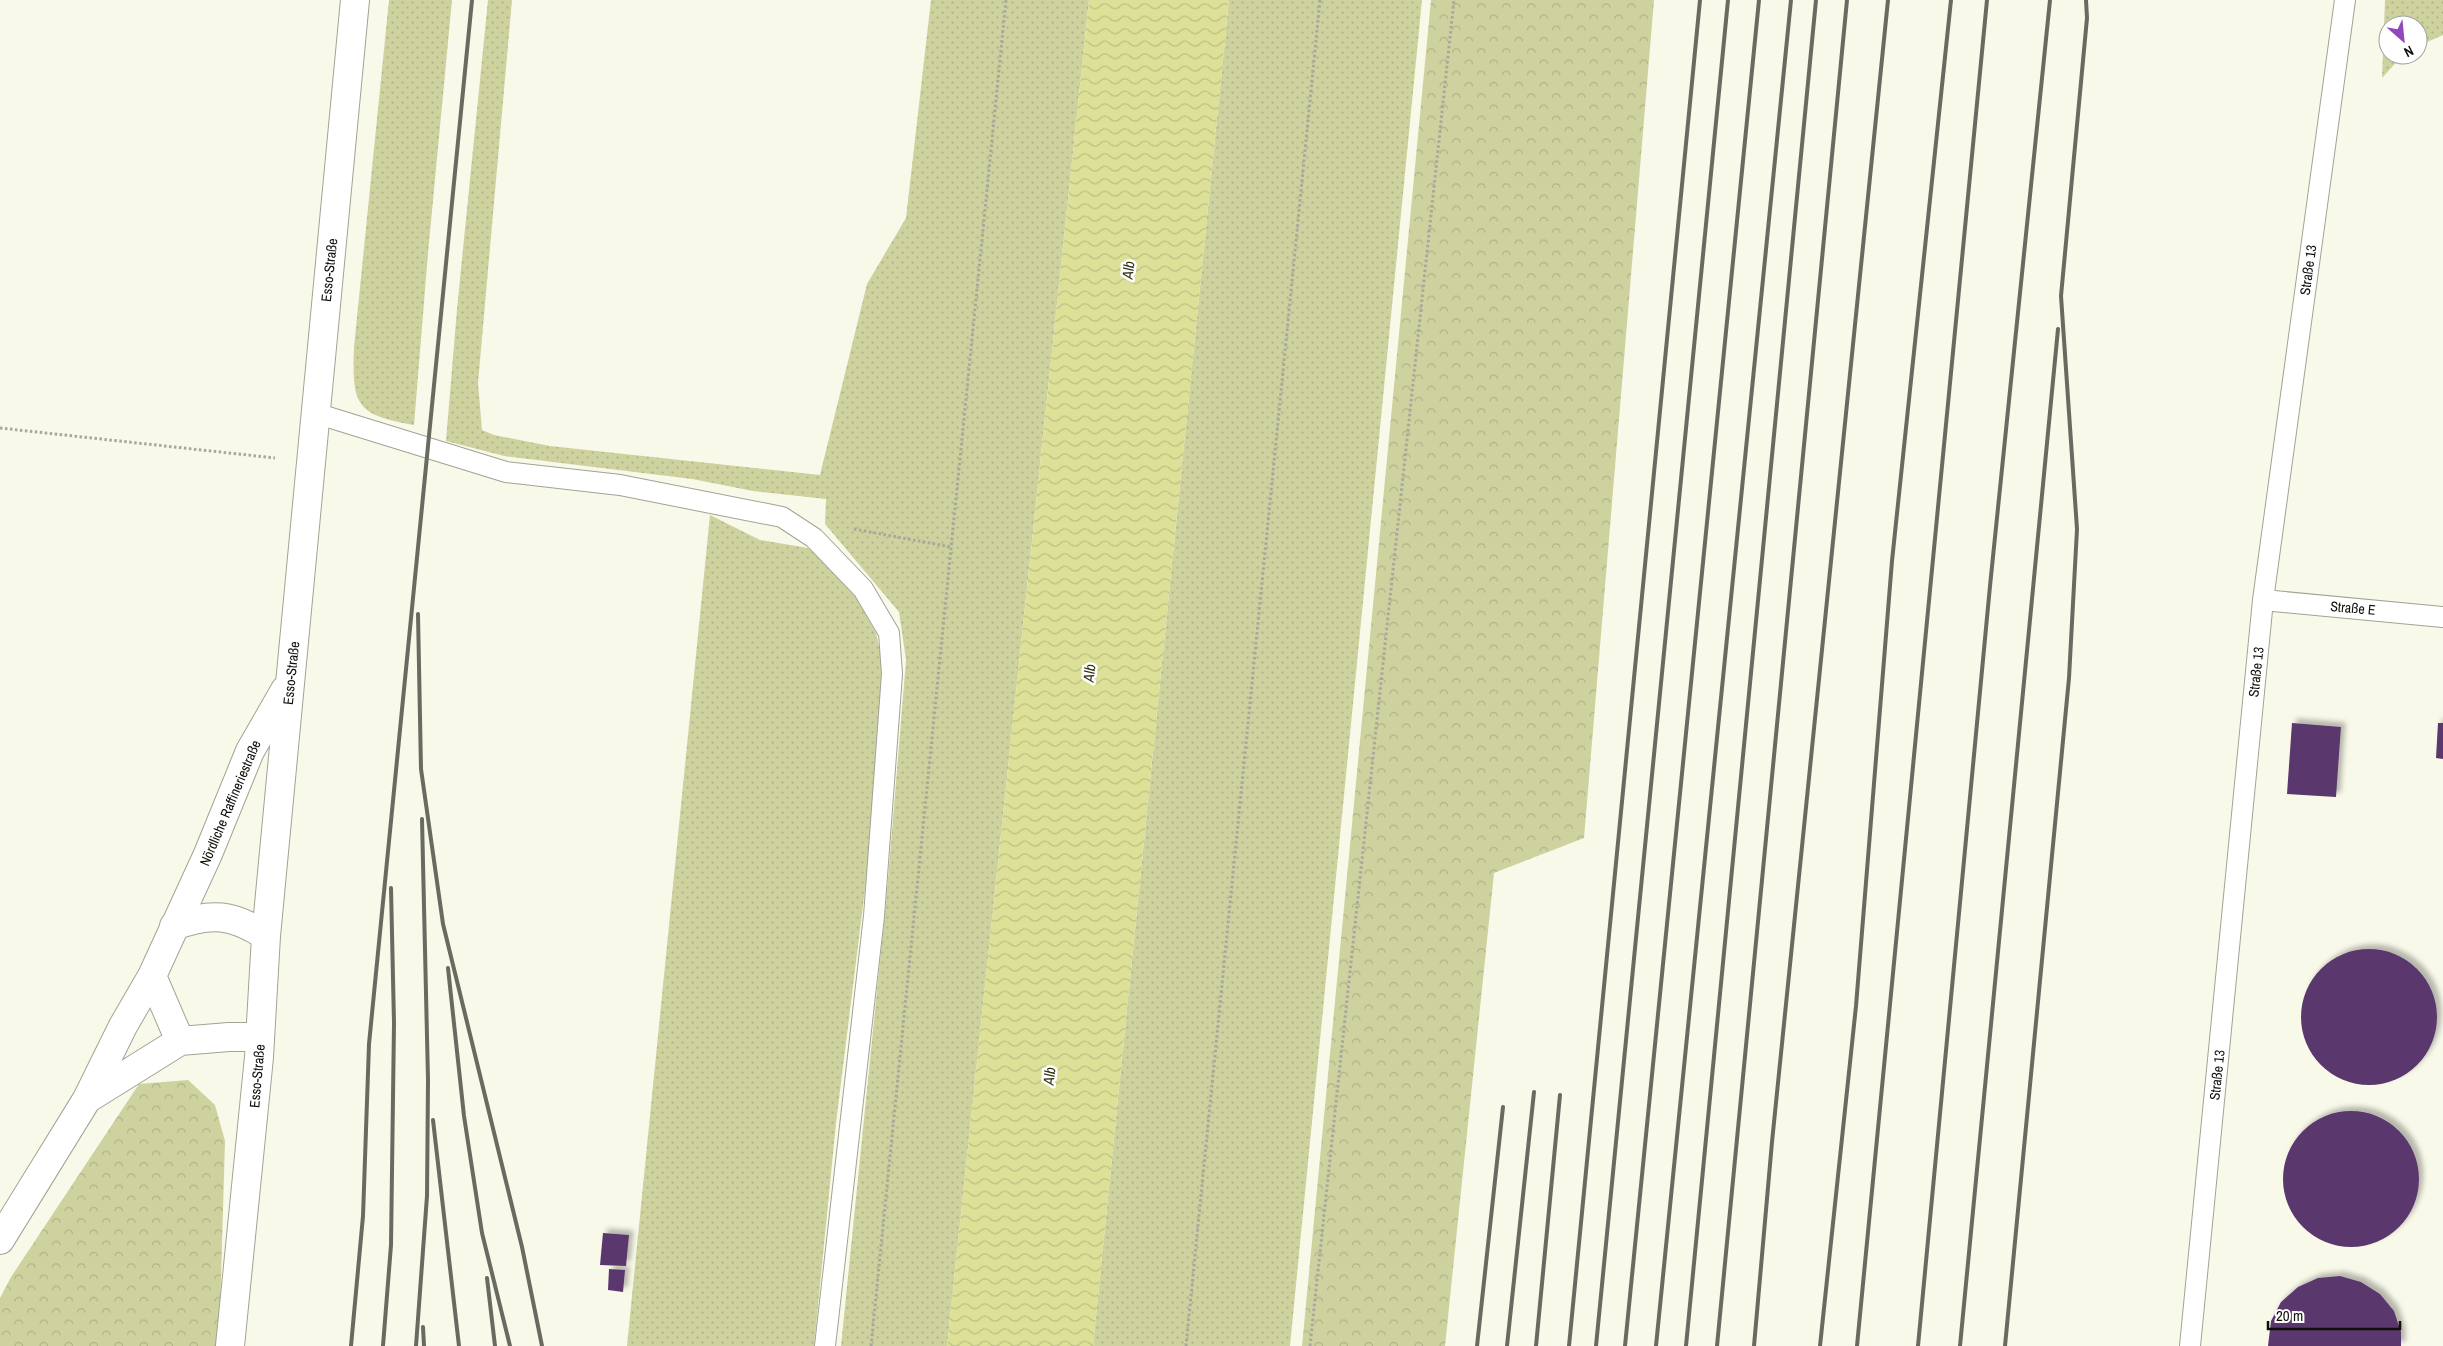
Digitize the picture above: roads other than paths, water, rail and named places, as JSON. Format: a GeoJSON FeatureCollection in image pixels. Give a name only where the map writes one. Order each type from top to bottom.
{"type":"FeatureCollection","features":[{"type":"Feature","properties":{"kind":"street","name":"Esso-Straße"},"geometry":{"type":"LineString","coordinates":[[230,1346],[260,1037],[266,936],[355,0]]}},
{"type":"Feature","properties":{"kind":"street","name":"Nördliche Raffineriestraße"},"geometry":{"type":"LineString","coordinates":[[0,1240],[87,1099],[123,1026],[152,976],[208,854],[250,752],[290,682]]}},
{"type":"Feature","properties":{"kind":"street"},"geometry":{"type":"LineString","coordinates":[[174,926],[192,919],[211,916],[231,919],[250,926],[266,936]]}},
{"type":"Feature","properties":{"kind":"street"},"geometry":{"type":"LineString","coordinates":[[152,976],[180,1041]]}},
{"type":"Feature","properties":{"kind":"street","name":"Nördliche Raffineriestraße"},"geometry":{"type":"LineString","coordinates":[[87,1099],[180,1041],[229,1036],[260,1037]]}},
{"type":"Feature","properties":{"kind":"lane","name":"Straße 13"},"geometry":{"type":"LineString","coordinates":[[2190,1346],[2263,600],[2345,0]]}},
{"type":"Feature","properties":{"kind":"lane"},"geometry":{"type":"LineString","coordinates":[[315,413],[506,472],[620,485],[782,517],[814,538],[863,589],[889,633],[892,674],[874,916],[825,1346]]}},
{"type":"Feature","properties":{"kind":"lane","name":"Straße E"},"geometry":{"type":"LineString","coordinates":[[2263,600],[2443,617]]}},
{"type":"Feature","properties":{"kind":"water","name":"Alb"},"geometry":{"type":"Polygon","coordinates":[[[1089,0],[1229,0],[1093,1346],[947,1346],[1089,0]]]}},
{"type":"Feature","properties":{"kind":"railway"},"geometry":{"type":"LineString","coordinates":[[351,1346],[363,1216],[369,1044],[472,0]]}},
{"type":"Feature","properties":{"kind":"railway"},"geometry":{"type":"LineString","coordinates":[[1569,1346],[1700,0]]}},
{"type":"Feature","properties":{"kind":"railway"},"geometry":{"type":"LineString","coordinates":[[1596,1346],[1728,0]]}},
{"type":"Feature","properties":{"kind":"railway"},"geometry":{"type":"LineString","coordinates":[[1625,1346],[1759,0]]}},
{"type":"Feature","properties":{"kind":"railway"},"geometry":{"type":"LineString","coordinates":[[1656,1346],[1791,0]]}},
{"type":"Feature","properties":{"kind":"railway"},"geometry":{"type":"LineString","coordinates":[[1686,1346],[1816,0]]}},
{"type":"Feature","properties":{"kind":"railway"},"geometry":{"type":"LineString","coordinates":[[1717,1346],[1847,0]]}},
{"type":"Feature","properties":{"kind":"railway"},"geometry":{"type":"LineString","coordinates":[[1754,1346],[1772,1142],[1888,0]]}},
{"type":"Feature","properties":{"kind":"railway"},"geometry":{"type":"LineString","coordinates":[[1820,1346],[1856,1006],[1892,561],[1951,0]]}},
{"type":"Feature","properties":{"kind":"railway"},"geometry":{"type":"LineString","coordinates":[[1857,1346],[1987,0]]}},
{"type":"Feature","properties":{"kind":"railway"},"geometry":{"type":"LineString","coordinates":[[1918,1346],[1990,586],[2050,0]]}},
{"type":"Feature","properties":{"kind":"railway"},"geometry":{"type":"LineString","coordinates":[[2005,1346],[2069,678],[2077,529],[2061,296],[2087,18],[2086,0]]}},
{"type":"Feature","properties":{"kind":"railway"},"geometry":{"type":"LineString","coordinates":[[1960,1346],[2058,329]]}},
{"type":"Feature","properties":{"kind":"railway"},"geometry":{"type":"LineString","coordinates":[[418,614],[421,769],[443,924],[522,1247],[542,1346]]}},
{"type":"Feature","properties":{"kind":"railway"},"geometry":{"type":"LineString","coordinates":[[416,1346],[427,1196],[428,1080],[422,819]]}},
{"type":"Feature","properties":{"kind":"railway"},"geometry":{"type":"LineString","coordinates":[[383,1346],[391,1245],[394,1023],[391,888]]}},
{"type":"Feature","properties":{"kind":"railway"},"geometry":{"type":"LineString","coordinates":[[448,968],[464,1116],[482,1233],[510,1346]]}},
{"type":"Feature","properties":{"kind":"railway"},"geometry":{"type":"LineString","coordinates":[[1507,1346],[1534,1092]]}},
{"type":"Feature","properties":{"kind":"railway"},"geometry":{"type":"LineString","coordinates":[[1536,1346],[1560,1095]]}},
{"type":"Feature","properties":{"kind":"railway"},"geometry":{"type":"LineString","coordinates":[[1477,1346],[1503,1107]]}},
{"type":"Feature","properties":{"kind":"railway"},"geometry":{"type":"LineString","coordinates":[[433,1120],[459,1346]]}},
{"type":"Feature","properties":{"kind":"railway"},"geometry":{"type":"LineString","coordinates":[[487,1278],[495,1346]]}},
{"type":"Feature","properties":{"kind":"railway"},"geometry":{"type":"LineString","coordinates":[[423,1327],[424,1346]]}}]}
